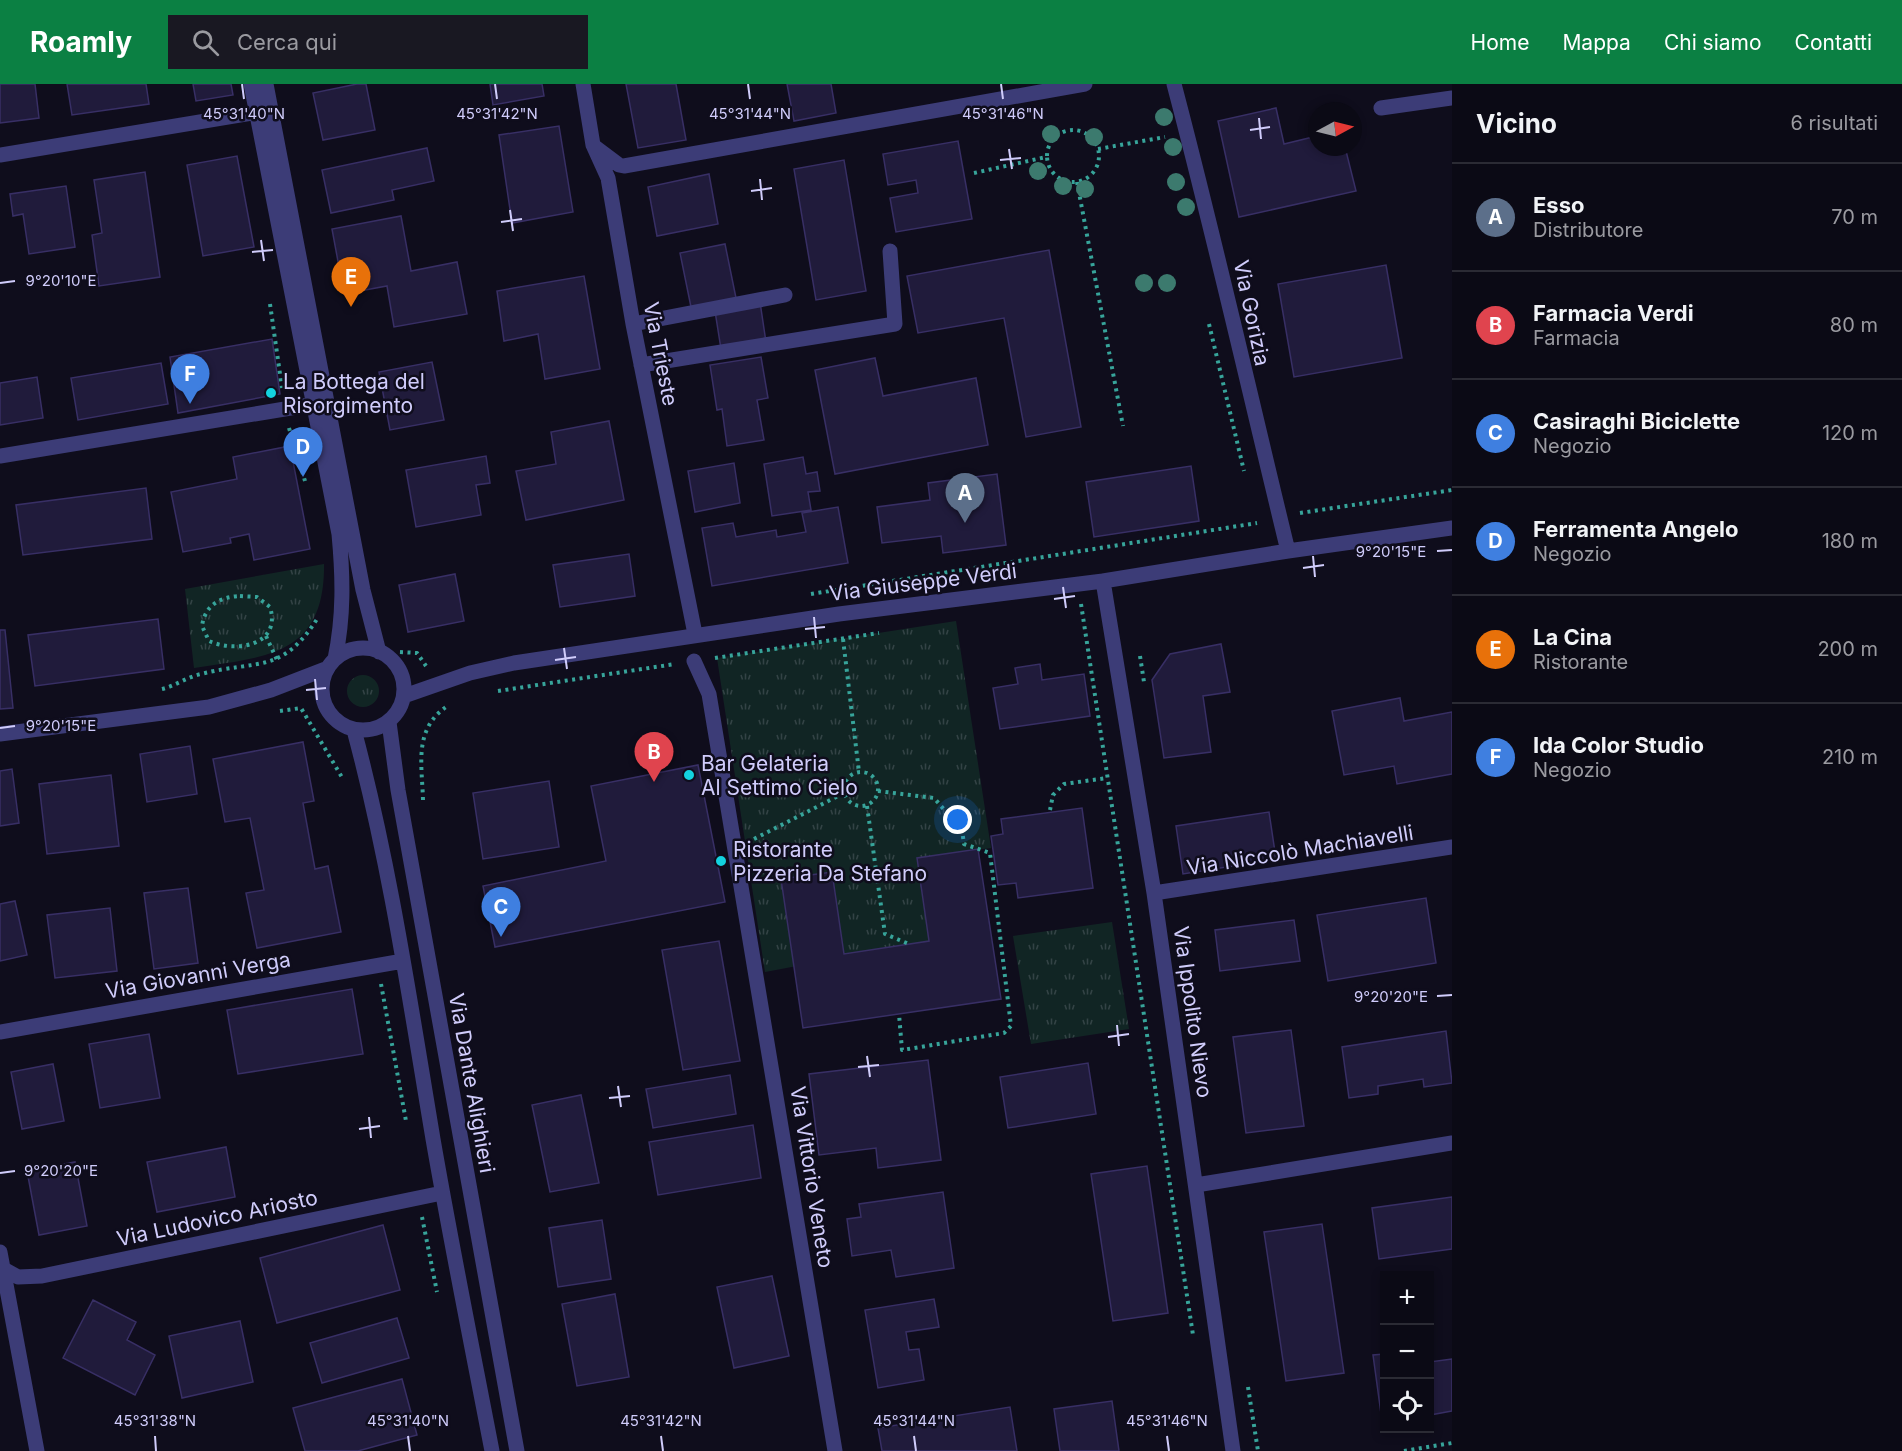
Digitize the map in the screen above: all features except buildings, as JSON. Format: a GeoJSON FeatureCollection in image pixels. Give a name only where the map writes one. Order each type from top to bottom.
{"type":"FeatureCollection","features":[{"type":"Feature","properties":{"kind":"street"},"geometry":{"type":"LineString","coordinates":[[251,84],[264,112],[321,403],[370,622],[380,652]]}},
{"type":"Feature","properties":{"kind":"street"},"geometry":{"type":"LineString","coordinates":[[264,112],[266,84]]}},
{"type":"Feature","properties":{"kind":"street","name":"Via Trieste"},"geometry":{"type":"LineString","coordinates":[[583,84],[593,146],[608,178],[633,324],[694,634]]}},
{"type":"Feature","properties":{"kind":"street"},"geometry":{"type":"LineString","coordinates":[[593,146],[619,165],[624,166],[1085,84]]}},
{"type":"Feature","properties":{"kind":"street","name":"Via Gorizia"},"geometry":{"type":"LineString","coordinates":[[1174,84],[1212,226],[1245,377],[1288,550]]}},
{"type":"Feature","properties":{"kind":"street"},"geometry":{"type":"LineString","coordinates":[[1381,108],[1452,98]]}},
{"type":"Feature","properties":{"kind":"street"},"geometry":{"type":"LineString","coordinates":[[0,155],[264,112]]}},
{"type":"Feature","properties":{"kind":"street"},"geometry":{"type":"LineString","coordinates":[[641,365],[895,324],[890,251]]}},
{"type":"Feature","properties":{"kind":"street"},"geometry":{"type":"LineString","coordinates":[[633,324],[785,295]]}},
{"type":"Feature","properties":{"kind":"street"},"geometry":{"type":"LineString","coordinates":[[0,456],[321,403]]}},
{"type":"Feature","properties":{"kind":"street"},"geometry":{"type":"LineString","coordinates":[[0,734],[209,707],[271,690],[331,663],[358,648],[380,652],[394,662],[400,671],[404,696],[399,710],[389,722],[377,728],[354,730],[345,727],[330,715],[324,703],[322,681],[331,663],[342,614],[342,567],[321,403]]}},
{"type":"Feature","properties":{"kind":"street","name":"Via Giuseppe Verdi"},"geometry":{"type":"LineString","coordinates":[[404,696],[486,669],[694,634],[1103,581],[1288,550],[1452,528]]}},
{"type":"Feature","properties":{"kind":"street","name":"Via Ippolito Nievo"},"geometry":{"type":"LineString","coordinates":[[1103,581],[1154,893],[1233,1451]]}},
{"type":"Feature","properties":{"kind":"street","name":"Via Vittorio Veneto"},"geometry":{"type":"LineString","coordinates":[[694,661],[709,694],[747,909],[835,1451]]}},
{"type":"Feature","properties":{"kind":"street","name":"Via Dante Alighieri"},"geometry":{"type":"LineString","coordinates":[[389,722],[398,790],[517,1451]]}},
{"type":"Feature","properties":{"kind":"street"},"geometry":{"type":"LineString","coordinates":[[354,730],[372,795],[442,1193],[492,1451]]}},
{"type":"Feature","properties":{"kind":"street","name":"Via Niccolò Machiavelli"},"geometry":{"type":"LineString","coordinates":[[1154,893],[1452,848]]}},
{"type":"Feature","properties":{"kind":"street","name":"Via Giovanni Verga"},"geometry":{"type":"LineString","coordinates":[[0,1032],[403,961]]}},
{"type":"Feature","properties":{"kind":"street"},"geometry":{"type":"LineString","coordinates":[[1197,1185],[1452,1143]]}},
{"type":"Feature","properties":{"kind":"street","name":"Via Ludovico Ariosto"},"geometry":{"type":"LineString","coordinates":[[1,1262],[18,1277],[42,1276],[442,1193]]}},
{"type":"Feature","properties":{"kind":"street"},"geometry":{"type":"LineString","coordinates":[[1,1262],[38,1451]]}},
{"type":"Feature","properties":{"kind":"path"},"geometry":{"type":"LineString","coordinates":[[1064,130],[1082,131],[1089,135],[1098,149],[1097,166],[1086,179],[1077,182],[1060,179],[1053,174],[1047,157],[1051,141],[1064,130]]}},
{"type":"Feature","properties":{"kind":"path"},"geometry":{"type":"LineString","coordinates":[[1098,149],[1165,137]]}},
{"type":"Feature","properties":{"kind":"path"},"geometry":{"type":"LineString","coordinates":[[974,173],[1047,157]]}},
{"type":"Feature","properties":{"kind":"path"},"geometry":{"type":"LineString","coordinates":[[1077,182],[1123,426]]}},
{"type":"Feature","properties":{"kind":"path"},"geometry":{"type":"LineString","coordinates":[[270,303],[284,409],[306,487]]}},
{"type":"Feature","properties":{"kind":"path"},"geometry":{"type":"LineString","coordinates":[[1294,514],[1452,490]]}},
{"type":"Feature","properties":{"kind":"path"},"geometry":{"type":"LineString","coordinates":[[800,596],[1257,523]]}},
{"type":"Feature","properties":{"kind":"path"},"geometry":{"type":"LineString","coordinates":[[240,596],[257,597],[270,607],[272,624],[266,636],[256,644],[236,647],[221,646],[204,637],[202,626],[208,608],[221,599],[240,596]]}},
{"type":"Feature","properties":{"kind":"path"},"geometry":{"type":"LineString","coordinates":[[1080,601],[1193,1339]]}},
{"type":"Feature","properties":{"kind":"path"},"geometry":{"type":"LineString","coordinates":[[153,691],[164,689],[199,674],[277,660],[305,638],[325,607]]}},
{"type":"Feature","properties":{"kind":"path"},"geometry":{"type":"LineString","coordinates":[[839,614],[859,772]]}},
{"type":"Feature","properties":{"kind":"path"},"geometry":{"type":"LineString","coordinates":[[278,711],[301,708],[348,787]]}},
{"type":"Feature","properties":{"kind":"path"},"geometry":{"type":"LineString","coordinates":[[859,772],[871,775],[878,785],[876,798],[867,806]]}},
{"type":"Feature","properties":{"kind":"path"},"geometry":{"type":"LineString","coordinates":[[859,772],[846,782],[844,793],[851,803],[867,806]]}},
{"type":"Feature","properties":{"kind":"path"},"geometry":{"type":"LineString","coordinates":[[1050,810],[1053,795],[1064,784],[1107,778]]}},
{"type":"Feature","properties":{"kind":"path"},"geometry":{"type":"LineString","coordinates":[[878,791],[934,798],[962,830],[964,844],[990,853],[1011,1026],[1004,1033],[902,1050],[899,1014]]}},
{"type":"Feature","properties":{"kind":"path"},"geometry":{"type":"LineString","coordinates":[[756,851],[754,839],[844,793]]}},
{"type":"Feature","properties":{"kind":"path"},"geometry":{"type":"LineString","coordinates":[[867,806],[885,934],[909,944]]}},
{"type":"Feature","properties":{"kind":"path"},"geometry":{"type":"LineString","coordinates":[[1404,1451],[1452,1443]]}},
{"type":"Feature","properties":{"kind":"green space"},"geometry":{"type":"Polygon","coordinates":[[[324,564],[322,594],[314,618],[302,634],[286,646],[267,655],[194,668],[185,589],[324,564]]]}},
{"type":"Feature","properties":{"kind":"green space"},"geometry":{"type":"Polygon","coordinates":[[[956,621],[991,848],[917,858],[929,941],[765,972],[717,658],[956,621]]]}},
{"type":"Feature","properties":{"kind":"green space"},"geometry":{"type":"Polygon","coordinates":[[[363,675],[374,680],[379,691],[374,702],[363,707],[352,702],[347,691],[352,680],[363,675]]]}},
{"type":"Feature","properties":{"kind":"green space"},"geometry":{"type":"Polygon","coordinates":[[[1112,922],[1129,1029],[1031,1044],[1013,936],[1112,922]]]}},
{"type":"Feature","properties":{"kind":"place","name":"La Cina"},"geometry":{"type":"Point","coordinates":[351,307]}},
{"type":"Feature","properties":{"kind":"place","name":"La Bottega del Risorgimento"},"geometry":{"type":"Point","coordinates":[271,393]}},
{"type":"Feature","properties":{"kind":"place","name":"Ida Color Studio"},"geometry":{"type":"Point","coordinates":[190,404]}},
{"type":"Feature","properties":{"kind":"place","name":"Ferramenta Angelo"},"geometry":{"type":"Point","coordinates":[303,477]}},
{"type":"Feature","properties":{"kind":"place","name":"Esso"},"geometry":{"type":"Point","coordinates":[965,523]}},
{"type":"Feature","properties":{"kind":"place","name":"Bar Gelateria Al Settimo Cielo"},"geometry":{"type":"Point","coordinates":[689,775]}},
{"type":"Feature","properties":{"kind":"place","name":"Farmacia Verdi"},"geometry":{"type":"Point","coordinates":[654,782]}},
{"type":"Feature","properties":{"kind":"place","name":"Ristorante Pizzeria Da Stefano"},"geometry":{"type":"Point","coordinates":[721,861]}},
{"type":"Feature","properties":{"kind":"place","name":"Casiraghi Biciclette"},"geometry":{"type":"Point","coordinates":[501,937]}}]}
